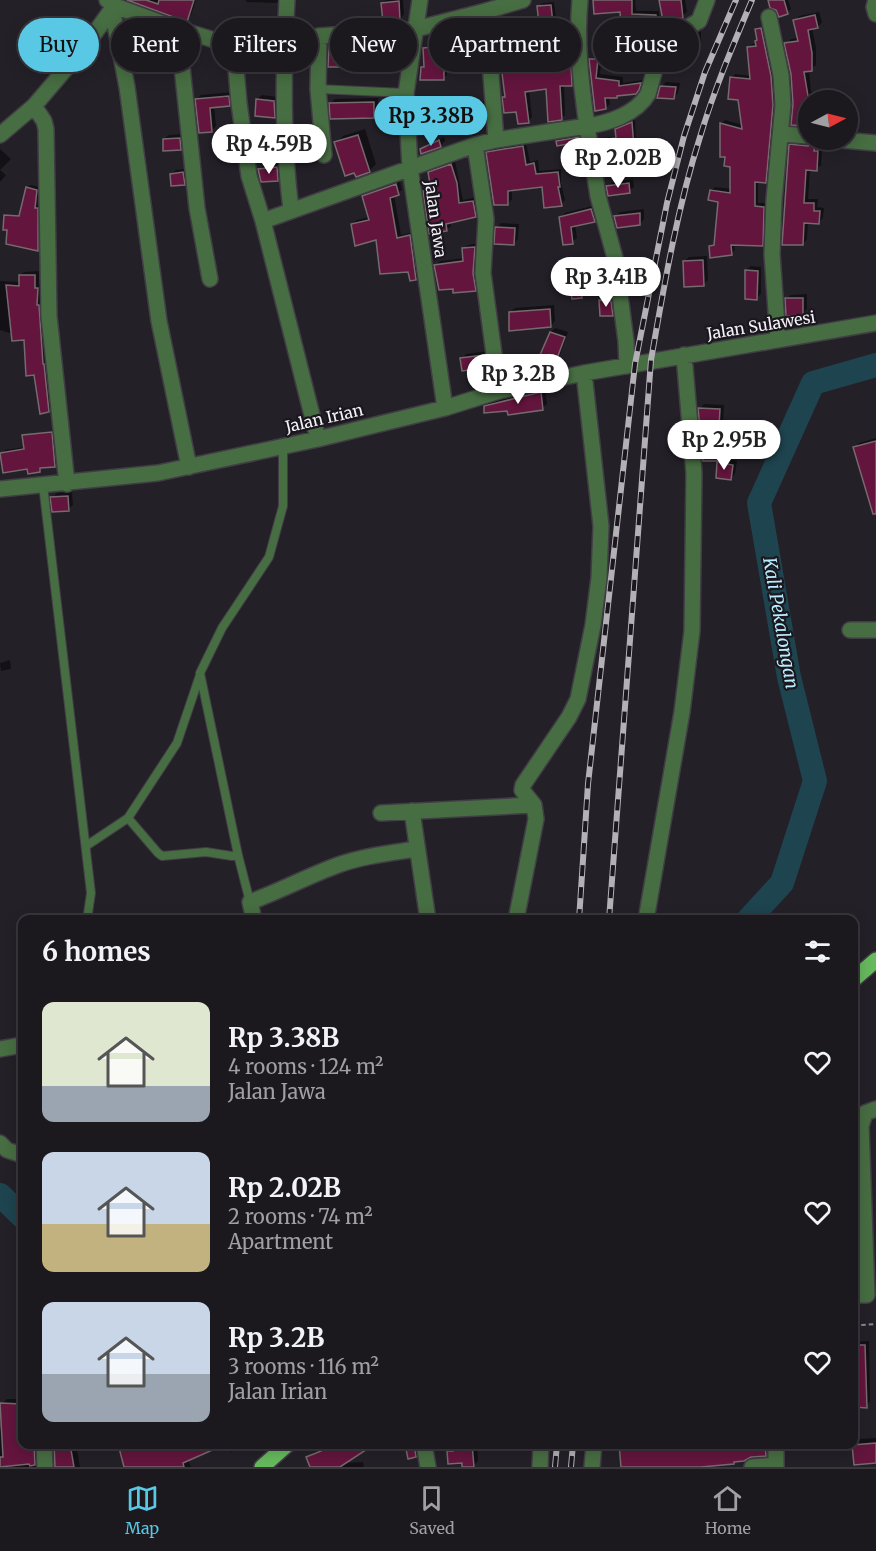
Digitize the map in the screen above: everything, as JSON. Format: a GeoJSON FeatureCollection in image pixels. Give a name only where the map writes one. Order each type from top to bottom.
{"type":"FeatureCollection","features":[{"type":"Feature","properties":{"kind":"main road"},"geometry":{"type":"LineString","coordinates":[[858,976],[876,960]]}},
{"type":"Feature","properties":{"kind":"main road"},"geometry":{"type":"LineString","coordinates":[[268,1465],[283,1449]]}},
{"type":"Feature","properties":{"kind":"street"},"geometry":{"type":"LineString","coordinates":[[286,18],[287,0]]}},
{"type":"Feature","properties":{"kind":"street","name":"Jalan Jawa"},"geometry":{"type":"LineString","coordinates":[[417,22],[420,0]]}},
{"type":"Feature","properties":{"kind":"street"},"geometry":{"type":"LineString","coordinates":[[417,29],[523,0]]}},
{"type":"Feature","properties":{"kind":"street"},"geometry":{"type":"LineString","coordinates":[[580,0],[578,42],[586,126],[598,196],[615,258],[625,330],[627,366]]}},
{"type":"Feature","properties":{"kind":"street"},"geometry":{"type":"LineString","coordinates":[[263,221],[291,209],[475,145],[615,119],[644,100],[648,94],[662,44],[668,38],[699,21],[707,0]]}},
{"type":"Feature","properties":{"kind":"street"},"geometry":{"type":"LineString","coordinates":[[876,0],[874,6],[876,14]]}},
{"type":"Feature","properties":{"kind":"street"},"geometry":{"type":"LineString","coordinates":[[113,4],[149,18]]}},
{"type":"Feature","properties":{"kind":"street"},"geometry":{"type":"LineString","coordinates":[[0,135],[34,106],[86,45],[113,4]]}},
{"type":"Feature","properties":{"kind":"street"},"geometry":{"type":"LineString","coordinates":[[113,4],[127,87],[159,321],[189,467]]}},
{"type":"Feature","properties":{"kind":"street"},"geometry":{"type":"LineString","coordinates":[[486,11],[496,140]]}},
{"type":"Feature","properties":{"kind":"street"},"geometry":{"type":"LineString","coordinates":[[769,17],[781,75],[783,105],[774,200],[772,254],[778,340]]}},
{"type":"Feature","properties":{"kind":"street"},"geometry":{"type":"LineString","coordinates":[[324,155],[318,89],[319,36],[330,35]]}},
{"type":"Feature","properties":{"kind":"street"},"geometry":{"type":"LineString","coordinates":[[183,72],[197,208],[210,279]]}},
{"type":"Feature","properties":{"kind":"street"},"geometry":{"type":"LineString","coordinates":[[236,72],[249,176],[263,221],[318,439]]}},
{"type":"Feature","properties":{"kind":"street"},"geometry":{"type":"LineString","coordinates":[[285,72],[286,171],[291,209]]}},
{"type":"Feature","properties":{"kind":"street","name":"Jalan Jawa"},"geometry":{"type":"LineString","coordinates":[[409,72],[406,93],[410,168],[444,408]]}},
{"type":"Feature","properties":{"kind":"street"},"geometry":{"type":"LineString","coordinates":[[34,106],[44,121],[46,129],[48,316],[67,484]]}},
{"type":"Feature","properties":{"kind":"street"},"geometry":{"type":"LineString","coordinates":[[782,134],[798,135]]}},
{"type":"Feature","properties":{"kind":"street"},"geometry":{"type":"LineString","coordinates":[[858,141],[876,143]]}},
{"type":"Feature","properties":{"kind":"street"},"geometry":{"type":"LineString","coordinates":[[475,145],[486,219],[483,273],[499,391]]}},
{"type":"Feature","properties":{"kind":"street","name":"Jalan Sulawesi"},"geometry":{"type":"LineString","coordinates":[[651,360],[876,323]]}},
{"type":"Feature","properties":{"kind":"street"},"geometry":{"type":"LineString","coordinates":[[647,915],[682,712],[692,631],[694,473],[684,355]]}},
{"type":"Feature","properties":{"kind":"street","name":"Jalan Irian"},"geometry":{"type":"LineString","coordinates":[[0,489],[158,474],[318,439],[444,408],[499,391],[651,360]]}},
{"type":"Feature","properties":{"kind":"street"},"geometry":{"type":"LineString","coordinates":[[517,915],[536,819],[534,805],[522,790],[523,785],[569,717],[578,699],[584,676],[599,578],[601,526],[584,373]]}},
{"type":"Feature","properties":{"kind":"street"},"geometry":{"type":"LineString","coordinates":[[850,630],[876,630]]}},
{"type":"Feature","properties":{"kind":"street"},"geometry":{"type":"LineString","coordinates":[[381,813],[534,805]]}},
{"type":"Feature","properties":{"kind":"street"},"geometry":{"type":"LineString","coordinates":[[412,811],[427,915]]}},
{"type":"Feature","properties":{"kind":"street"},"geometry":{"type":"LineString","coordinates":[[253,915],[250,903],[339,865],[370,856],[416,849]]}},
{"type":"Feature","properties":{"kind":"street"},"geometry":{"type":"LineString","coordinates":[[0,1049],[18,1046]]}},
{"type":"Feature","properties":{"kind":"street"},"geometry":{"type":"LineString","coordinates":[[866,1296],[861,1126],[865,1113],[876,1109]]}},
{"type":"Feature","properties":{"kind":"street"},"geometry":{"type":"LineString","coordinates":[[0,1143],[7,1150],[18,1154]]}},
{"type":"Feature","properties":{"kind":"street"},"geometry":{"type":"LineString","coordinates":[[44,1449],[44,1467]]}},
{"type":"Feature","properties":{"kind":"street"},"geometry":{"type":"LineString","coordinates":[[425,1449],[429,1467]]}},
{"type":"Feature","properties":{"kind":"street"},"geometry":{"type":"LineString","coordinates":[[540,1467],[541,1449]]}},
{"type":"Feature","properties":{"kind":"street"},"geometry":{"type":"LineString","coordinates":[[592,1467],[594,1449]]}},
{"type":"Feature","properties":{"kind":"street"},"geometry":{"type":"LineString","coordinates":[[752,1467],[776,1466],[776,1449]]}},
{"type":"Feature","properties":{"kind":"lane"},"geometry":{"type":"LineString","coordinates":[[318,89],[406,93]]}},
{"type":"Feature","properties":{"kind":"lane"},"geometry":{"type":"LineString","coordinates":[[86,846],[128,818],[177,743],[200,673],[222,628],[269,558],[283,506],[283,446]]}},
{"type":"Feature","properties":{"kind":"lane"},"geometry":{"type":"LineString","coordinates":[[43,485],[91,893],[88,915]]}},
{"type":"Feature","properties":{"kind":"lane"},"geometry":{"type":"LineString","coordinates":[[200,673],[250,903]]}},
{"type":"Feature","properties":{"kind":"lane"},"geometry":{"type":"LineString","coordinates":[[128,818],[162,856],[206,852],[238,855]]}},
{"type":"Feature","properties":{"kind":"path"},"geometry":{"type":"LineString","coordinates":[[858,1326],[876,1324]]}},
{"type":"Feature","properties":{"kind":"building"},"geometry":{"type":"Polygon","coordinates":[[[127,0],[146,0],[158,4],[159,0],[194,0],[188,18],[176,18],[127,0]]]}},
{"type":"Feature","properties":{"kind":"building"},"geometry":{"type":"Polygon","coordinates":[[[593,0],[632,0],[632,14],[656,15],[656,18],[620,18],[620,12],[594,14],[593,0]]]}},
{"type":"Feature","properties":{"kind":"building"},"geometry":{"type":"Polygon","coordinates":[[[659,0],[681,0],[683,18],[662,18],[659,0]]]}},
{"type":"Feature","properties":{"kind":"building"},"geometry":{"type":"Polygon","coordinates":[[[768,0],[784,0],[788,14],[779,17],[776,10],[770,8],[768,0]]]}},
{"type":"Feature","properties":{"kind":"building"},"geometry":{"type":"Polygon","coordinates":[[[399,1],[400,18],[383,18],[381,3],[399,1]]]}},
{"type":"Feature","properties":{"kind":"building"},"geometry":{"type":"Polygon","coordinates":[[[551,5],[552,18],[538,18],[537,6],[551,5]]]}},
{"type":"Feature","properties":{"kind":"building"},"geometry":{"type":"Polygon","coordinates":[[[815,15],[818,28],[808,30],[812,71],[804,72],[807,90],[798,90],[798,125],[791,125],[793,104],[791,74],[784,43],[798,41],[793,20],[815,15]]]}},
{"type":"Feature","properties":{"kind":"building"},"geometry":{"type":"Polygon","coordinates":[[[761,28],[771,76],[773,105],[766,183],[755,182],[755,206],[764,207],[763,246],[731,245],[732,255],[710,258],[709,246],[714,245],[718,202],[708,200],[710,190],[730,193],[730,167],[724,166],[725,157],[720,157],[720,123],[742,129],[738,100],[728,99],[730,77],[750,79],[747,47],[756,46],[755,29],[761,28]]]}},
{"type":"Feature","properties":{"kind":"building"},"geometry":{"type":"Polygon","coordinates":[[[329,46],[330,46],[330,67],[328,67],[329,46]]]}},
{"type":"Feature","properties":{"kind":"building"},"geometry":{"type":"Polygon","coordinates":[[[429,47],[429,72],[444,72],[444,80],[420,80],[421,67],[424,67],[423,48],[429,47]]]}},
{"type":"Feature","properties":{"kind":"building"},"geometry":{"type":"Polygon","coordinates":[[[589,59],[593,59],[593,72],[597,72],[596,78],[619,81],[619,86],[641,83],[636,94],[605,98],[606,109],[595,111],[589,59]]]}},
{"type":"Feature","properties":{"kind":"building"},"geometry":{"type":"Polygon","coordinates":[[[502,72],[571,72],[572,86],[560,86],[562,120],[548,122],[546,89],[525,92],[529,123],[518,124],[516,112],[504,113],[502,97],[505,97],[502,72]]]}},
{"type":"Feature","properties":{"kind":"building"},"geometry":{"type":"Polygon","coordinates":[[[660,86],[676,87],[674,99],[657,98],[660,86]]]}},
{"type":"Feature","properties":{"kind":"building"},"geometry":{"type":"Polygon","coordinates":[[[229,96],[230,106],[210,108],[212,132],[199,133],[195,99],[229,96]]]}},
{"type":"Feature","properties":{"kind":"building"},"geometry":{"type":"Polygon","coordinates":[[[256,99],[274,101],[275,118],[255,116],[256,99]]]}},
{"type":"Feature","properties":{"kind":"building"},"geometry":{"type":"Polygon","coordinates":[[[374,102],[374,118],[330,119],[329,103],[374,102]]]}},
{"type":"Feature","properties":{"kind":"building"},"geometry":{"type":"Polygon","coordinates":[[[466,105],[484,106],[484,115],[466,117],[466,105]]]}},
{"type":"Feature","properties":{"kind":"building"},"geometry":{"type":"Polygon","coordinates":[[[443,107],[443,119],[424,121],[424,109],[443,107]]]}},
{"type":"Feature","properties":{"kind":"building"},"geometry":{"type":"Polygon","coordinates":[[[632,122],[634,147],[601,151],[599,140],[616,138],[615,129],[632,122]]]}},
{"type":"Feature","properties":{"kind":"building"},"geometry":{"type":"Polygon","coordinates":[[[358,135],[370,172],[356,177],[354,173],[345,176],[334,142],[358,135]]]}},
{"type":"Feature","properties":{"kind":"building"},"geometry":{"type":"Polygon","coordinates":[[[579,137],[580,142],[557,146],[556,141],[579,137]]]}},
{"type":"Feature","properties":{"kind":"building"},"geometry":{"type":"Polygon","coordinates":[[[180,138],[181,150],[163,151],[163,139],[180,138]]]}},
{"type":"Feature","properties":{"kind":"building"},"geometry":{"type":"Polygon","coordinates":[[[439,140],[441,147],[421,154],[420,149],[439,140]]]}},
{"type":"Feature","properties":{"kind":"building"},"geometry":{"type":"Polygon","coordinates":[[[235,142],[236,153],[222,155],[221,143],[235,142]]]}},
{"type":"Feature","properties":{"kind":"building"},"geometry":{"type":"Polygon","coordinates":[[[789,144],[798,145],[798,150],[818,151],[817,171],[806,170],[804,203],[814,203],[814,211],[820,211],[819,224],[804,223],[803,245],[782,245],[789,144]]]}},
{"type":"Feature","properties":{"kind":"building"},"geometry":{"type":"Polygon","coordinates":[[[523,146],[526,165],[534,163],[536,174],[558,172],[562,206],[544,208],[542,187],[508,191],[508,205],[494,205],[486,152],[523,146]]]}},
{"type":"Feature","properties":{"kind":"building"},"geometry":{"type":"Polygon","coordinates":[[[629,148],[647,150],[646,166],[628,166],[629,148]]]}},
{"type":"Feature","properties":{"kind":"building"},"geometry":{"type":"Polygon","coordinates":[[[451,164],[457,183],[459,203],[473,201],[476,217],[446,224],[447,231],[429,234],[423,191],[431,190],[428,172],[451,164]]]}},
{"type":"Feature","properties":{"kind":"building"},"geometry":{"type":"Polygon","coordinates":[[[277,167],[278,181],[261,182],[258,169],[277,167]]]}},
{"type":"Feature","properties":{"kind":"building"},"geometry":{"type":"Polygon","coordinates":[[[183,172],[185,185],[171,186],[170,174],[183,172]]]}},
{"type":"Feature","properties":{"kind":"building"},"geometry":{"type":"Polygon","coordinates":[[[629,183],[630,193],[608,196],[606,186],[629,183]]]}},
{"type":"Feature","properties":{"kind":"building"},"geometry":{"type":"Polygon","coordinates":[[[396,184],[399,195],[390,198],[397,238],[410,235],[416,280],[410,281],[408,272],[380,274],[376,240],[355,246],[351,224],[369,220],[362,196],[396,184]]]}},
{"type":"Feature","properties":{"kind":"building"},"geometry":{"type":"Polygon","coordinates":[[[26,187],[37,190],[35,208],[38,208],[38,251],[6,244],[7,230],[3,230],[4,215],[19,216],[26,187]]]}},
{"type":"Feature","properties":{"kind":"building"},"geometry":{"type":"Polygon","coordinates":[[[591,209],[595,222],[571,227],[573,244],[563,245],[559,217],[591,209]]]}},
{"type":"Feature","properties":{"kind":"building"},"geometry":{"type":"Polygon","coordinates":[[[640,213],[640,225],[617,228],[614,216],[640,213]]]}},
{"type":"Feature","properties":{"kind":"building"},"geometry":{"type":"Polygon","coordinates":[[[495,227],[515,228],[514,245],[494,244],[495,227]]]}},
{"type":"Feature","properties":{"kind":"building"},"geometry":{"type":"Polygon","coordinates":[[[475,247],[473,273],[476,291],[453,293],[453,289],[439,290],[434,265],[463,261],[462,248],[475,247]]]}},
{"type":"Feature","properties":{"kind":"building"},"geometry":{"type":"Polygon","coordinates":[[[703,260],[704,286],[684,287],[683,261],[703,260]]]}},
{"type":"Feature","properties":{"kind":"building"},"geometry":{"type":"Polygon","coordinates":[[[745,270],[758,271],[757,300],[745,299],[745,270]]]}},
{"type":"Feature","properties":{"kind":"building"},"geometry":{"type":"Polygon","coordinates":[[[19,275],[35,275],[35,288],[38,288],[37,305],[39,305],[49,412],[40,414],[34,375],[26,376],[24,340],[12,341],[6,285],[19,286],[19,275]]]}},
{"type":"Feature","properties":{"kind":"building"},"geometry":{"type":"Polygon","coordinates":[[[579,279],[582,298],[572,299],[569,281],[579,279]]]}},
{"type":"Feature","properties":{"kind":"building"},"geometry":{"type":"Polygon","coordinates":[[[785,298],[803,298],[803,315],[786,316],[785,298]]]}},
{"type":"Feature","properties":{"kind":"building"},"geometry":{"type":"Polygon","coordinates":[[[599,300],[611,301],[613,316],[600,316],[599,300]]]}},
{"type":"Feature","properties":{"kind":"building"},"geometry":{"type":"Polygon","coordinates":[[[550,309],[551,327],[509,331],[509,312],[550,309]]]}},
{"type":"Feature","properties":{"kind":"building"},"geometry":{"type":"Polygon","coordinates":[[[550,332],[565,337],[556,361],[540,355],[550,332]]]}},
{"type":"Feature","properties":{"kind":"building"},"geometry":{"type":"Polygon","coordinates":[[[484,355],[486,368],[462,371],[460,358],[484,355]]]}},
{"type":"Feature","properties":{"kind":"building"},"geometry":{"type":"Polygon","coordinates":[[[541,392],[543,410],[508,415],[507,411],[484,413],[484,406],[541,392]]]}},
{"type":"Feature","properties":{"kind":"building"},"geometry":{"type":"Polygon","coordinates":[[[698,408],[720,409],[717,461],[703,461],[698,408]]]}},
{"type":"Feature","properties":{"kind":"building"},"geometry":{"type":"Polygon","coordinates":[[[52,432],[55,467],[40,468],[40,472],[28,474],[27,469],[3,473],[0,453],[24,449],[22,435],[52,432]]]}},
{"type":"Feature","properties":{"kind":"building"},"geometry":{"type":"Polygon","coordinates":[[[876,441],[876,514],[873,514],[853,447],[876,441]]]}},
{"type":"Feature","properties":{"kind":"building"},"geometry":{"type":"Polygon","coordinates":[[[717,462],[733,465],[731,480],[716,478],[717,462]]]}},
{"type":"Feature","properties":{"kind":"building"},"geometry":{"type":"Polygon","coordinates":[[[68,496],[69,511],[52,512],[50,497],[68,496]]]}},
{"type":"Feature","properties":{"kind":"building"},"geometry":{"type":"Polygon","coordinates":[[[858,1345],[865,1345],[867,1408],[858,1407],[858,1345]]]}},
{"type":"Feature","properties":{"kind":"building"},"geometry":{"type":"Polygon","coordinates":[[[0,1403],[18,1404],[18,1449],[34,1449],[35,1465],[0,1467],[0,1457],[3,1457],[0,1403]]]}},
{"type":"Feature","properties":{"kind":"building"},"geometry":{"type":"Polygon","coordinates":[[[876,1443],[876,1463],[854,1465],[852,1449],[858,1449],[858,1444],[876,1443]]]}},
{"type":"Feature","properties":{"kind":"building"},"geometry":{"type":"Polygon","coordinates":[[[54,1449],[71,1449],[74,1467],[55,1467],[54,1449]]]}},
{"type":"Feature","properties":{"kind":"building"},"geometry":{"type":"Polygon","coordinates":[[[119,1449],[215,1449],[183,1463],[184,1467],[124,1467],[119,1449]]]}},
{"type":"Feature","properties":{"kind":"building"},"geometry":{"type":"Polygon","coordinates":[[[320,1449],[367,1449],[340,1467],[310,1467],[306,1457],[321,1451],[320,1449]]]}},
{"type":"Feature","properties":{"kind":"building"},"geometry":{"type":"Polygon","coordinates":[[[406,1449],[415,1449],[416,1457],[408,1459],[406,1449]]]}},
{"type":"Feature","properties":{"kind":"building"},"geometry":{"type":"Polygon","coordinates":[[[453,1449],[472,1449],[474,1467],[462,1467],[462,1463],[448,1464],[447,1451],[453,1451],[453,1449]]]}},
{"type":"Feature","properties":{"kind":"building"},"geometry":{"type":"Polygon","coordinates":[[[619,1449],[765,1449],[766,1456],[751,1457],[744,1461],[734,1462],[734,1464],[701,1467],[621,1467],[619,1449]]]}},
{"type":"Feature","properties":{"kind":"waterway","name":"Kali Pekalongan"},"geometry":{"type":"LineString","coordinates":[[753,915],[782,883],[815,781],[789,677],[759,503],[813,383],[876,365]]}},
{"type":"Feature","properties":{"kind":"waterway","name":"Kali Pekalongan"},"geometry":{"type":"LineString","coordinates":[[0,1195],[18,1212]]}},
{"type":"Feature","properties":{"kind":"railway"},"geometry":{"type":"LineString","coordinates":[[579,915],[588,784],[635,364],[667,203],[684,136],[705,72],[736,0]]}},
{"type":"Feature","properties":{"kind":"railway"},"geometry":{"type":"LineString","coordinates":[[609,915],[651,360],[684,192],[705,119],[752,0]]}},
{"type":"Feature","properties":{"kind":"railway"},"geometry":{"type":"LineString","coordinates":[[555,1467],[557,1449]]}},
{"type":"Feature","properties":{"kind":"railway"},"geometry":{"type":"LineString","coordinates":[[571,1467],[573,1449]]}}]}
